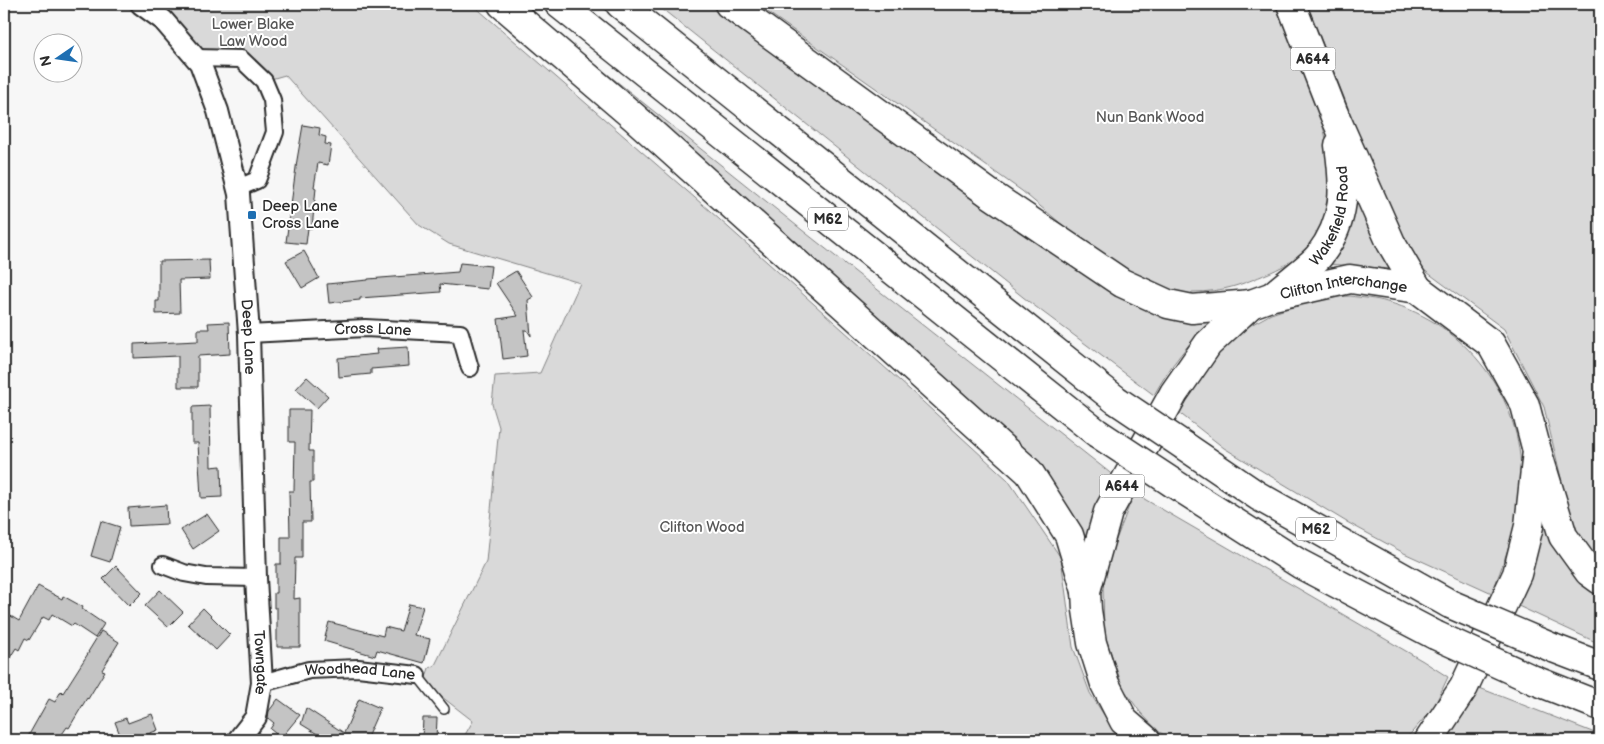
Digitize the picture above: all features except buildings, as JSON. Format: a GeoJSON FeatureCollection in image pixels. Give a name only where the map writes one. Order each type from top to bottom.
{"type":"FeatureCollection","features":[{"type":"Feature","properties":{"kind":"highway"},"geometry":{"type":"LineString","coordinates":[[502,4],[641,123],[1029,472],[1069,535],[1086,590]]}},
{"type":"Feature","properties":{"kind":"highway","name":"M62"},"geometry":{"type":"LineString","coordinates":[[559,4],[1098,433],[1300,564],[1435,635],[1534,680],[1600,706]]}},
{"type":"Feature","properties":{"kind":"highway","name":"M62"},"geometry":{"type":"LineString","coordinates":[[620,4],[1116,400],[1258,496],[1450,604],[1600,666]]}},
{"type":"Feature","properties":{"kind":"highway","name":"Clifton Interchange"},"geometry":{"type":"LineString","coordinates":[[729,4],[990,194],[1122,283],[1168,304],[1192,309],[1262,300],[1350,279],[1418,289],[1491,344],[1525,405],[1537,451],[1529,526],[1517,574],[1464,687],[1429,740]]}},
{"type":"Feature","properties":{"kind":"highway","name":"Wakefield Road"},"geometry":{"type":"LineString","coordinates":[[1291,4],[1334,114],[1391,242],[1418,289]]}},
{"type":"Feature","properties":{"kind":"highway","name":"Wakefield Road"},"geometry":{"type":"LineString","coordinates":[[1262,300],[1319,257],[1337,227],[1344,193],[1342,162],[1334,114]]}},
{"type":"Feature","properties":{"kind":"highway","name":"A644"},"geometry":{"type":"LineString","coordinates":[[1146,740],[1124,721],[1105,684],[1092,643],[1086,590],[1108,512],[1174,393],[1208,344],[1262,300]]}},
{"type":"Feature","properties":{"kind":"highway"},"geometry":{"type":"LineString","coordinates":[[1537,451],[1563,536],[1589,572],[1600,580]]}},
{"type":"Feature","properties":{"kind":"street","name":"Deep Lane"},"geometry":{"type":"LineString","coordinates":[[141,4],[163,20],[200,63],[218,112],[238,188],[249,334],[256,578]]}},
{"type":"Feature","properties":{"kind":"street"},"geometry":{"type":"LineString","coordinates":[[196,58],[241,59],[264,81],[272,100],[274,132],[258,180],[238,188]]}},
{"type":"Feature","properties":{"kind":"street","name":"Cross Lane"},"geometry":{"type":"LineString","coordinates":[[249,334],[365,328],[460,333],[470,368]]}},
{"type":"Feature","properties":{"kind":"street"},"geometry":{"type":"LineString","coordinates":[[163,565],[184,573],[206,577],[256,578]]}},
{"type":"Feature","properties":{"kind":"street","name":"Towngate"},"geometry":{"type":"LineString","coordinates":[[238,740],[256,717],[262,683],[256,578]]}},
{"type":"Feature","properties":{"kind":"street","name":"Woodhead Lane"},"geometry":{"type":"LineString","coordinates":[[262,683],[309,670],[358,668],[417,675]]}},
{"type":"Feature","properties":{"kind":"lane","name":"Woodhead Lane"},"geometry":{"type":"LineString","coordinates":[[417,675],[444,709]]}},
{"type":"Feature","properties":{"kind":"green space","name":"Clifton Wood"},"geometry":{"type":"Polygon","coordinates":[[[155,4],[472,4],[710,211],[1008,480],[1061,558],[1073,647],[1090,693],[1120,740],[462,740],[473,721],[424,683],[429,668],[435,665],[486,562],[499,427],[492,404],[495,376],[540,373],[580,283],[449,244],[419,225],[285,75],[264,81],[241,59],[198,49],[155,4]]]}},
{"type":"Feature","properties":{"kind":"green space"},"geometry":{"type":"Polygon","coordinates":[[[520,4],[802,230],[1114,476],[1084,544],[1076,530],[520,4]]]}},
{"type":"Feature","properties":{"kind":"green space"},"geometry":{"type":"Polygon","coordinates":[[[656,4],[711,4],[916,153],[1215,320],[1181,354],[1154,395],[1028,301],[656,4]]]}},
{"type":"Feature","properties":{"kind":"green space","name":"Nun Bank Wood"},"geometry":{"type":"Polygon","coordinates":[[[756,4],[1275,4],[1325,133],[1330,170],[1328,202],[1324,217],[1310,245],[1299,256],[1276,270],[1223,289],[1192,292],[1190,296],[1170,293],[1127,276],[1078,242],[1065,227],[1022,191],[756,4]]]}},
{"type":"Feature","properties":{"kind":"green space"},"geometry":{"type":"Polygon","coordinates":[[[1307,4],[1600,4],[1600,562],[1578,533],[1568,507],[1544,407],[1504,329],[1420,267],[1398,234],[1307,4]]]}},
{"type":"Feature","properties":{"kind":"green space"},"geometry":{"type":"Polygon","coordinates":[[[1357,192],[1391,269],[1328,264],[1349,228],[1357,192]]]}},
{"type":"Feature","properties":{"kind":"green space"},"geometry":{"type":"Polygon","coordinates":[[[1350,296],[1387,302],[1416,312],[1442,327],[1465,346],[1484,368],[1500,393],[1512,420],[1519,449],[1521,479],[1515,523],[1492,593],[1404,553],[1345,521],[1224,448],[1173,408],[1223,342],[1271,314],[1318,298],[1350,296]]]}},
{"type":"Feature","properties":{"kind":"green space"},"geometry":{"type":"Polygon","coordinates":[[[1134,493],[1448,677],[1434,707],[1405,740],[1172,740],[1158,731],[1140,712],[1123,688],[1104,633],[1103,586],[1109,558],[1134,493]]]}},
{"type":"Feature","properties":{"kind":"green space"},"geometry":{"type":"Polygon","coordinates":[[[1543,517],[1553,540],[1572,571],[1600,596],[1600,644],[1514,604],[1543,517]]]}},
{"type":"Feature","properties":{"kind":"green space"},"geometry":{"type":"Polygon","coordinates":[[[1477,687],[1600,735],[1600,740],[1442,740],[1477,687]]]}},
{"type":"Feature","properties":{"kind":"place","name":"Deep Lane Cross Lane"},"geometry":{"type":"Point","coordinates":[252,215]}},
{"type":"Feature","properties":{"kind":"park label","name":"Lower Blake Law Wood"},"geometry":{"type":"Point","coordinates":[253,32]}}]}
